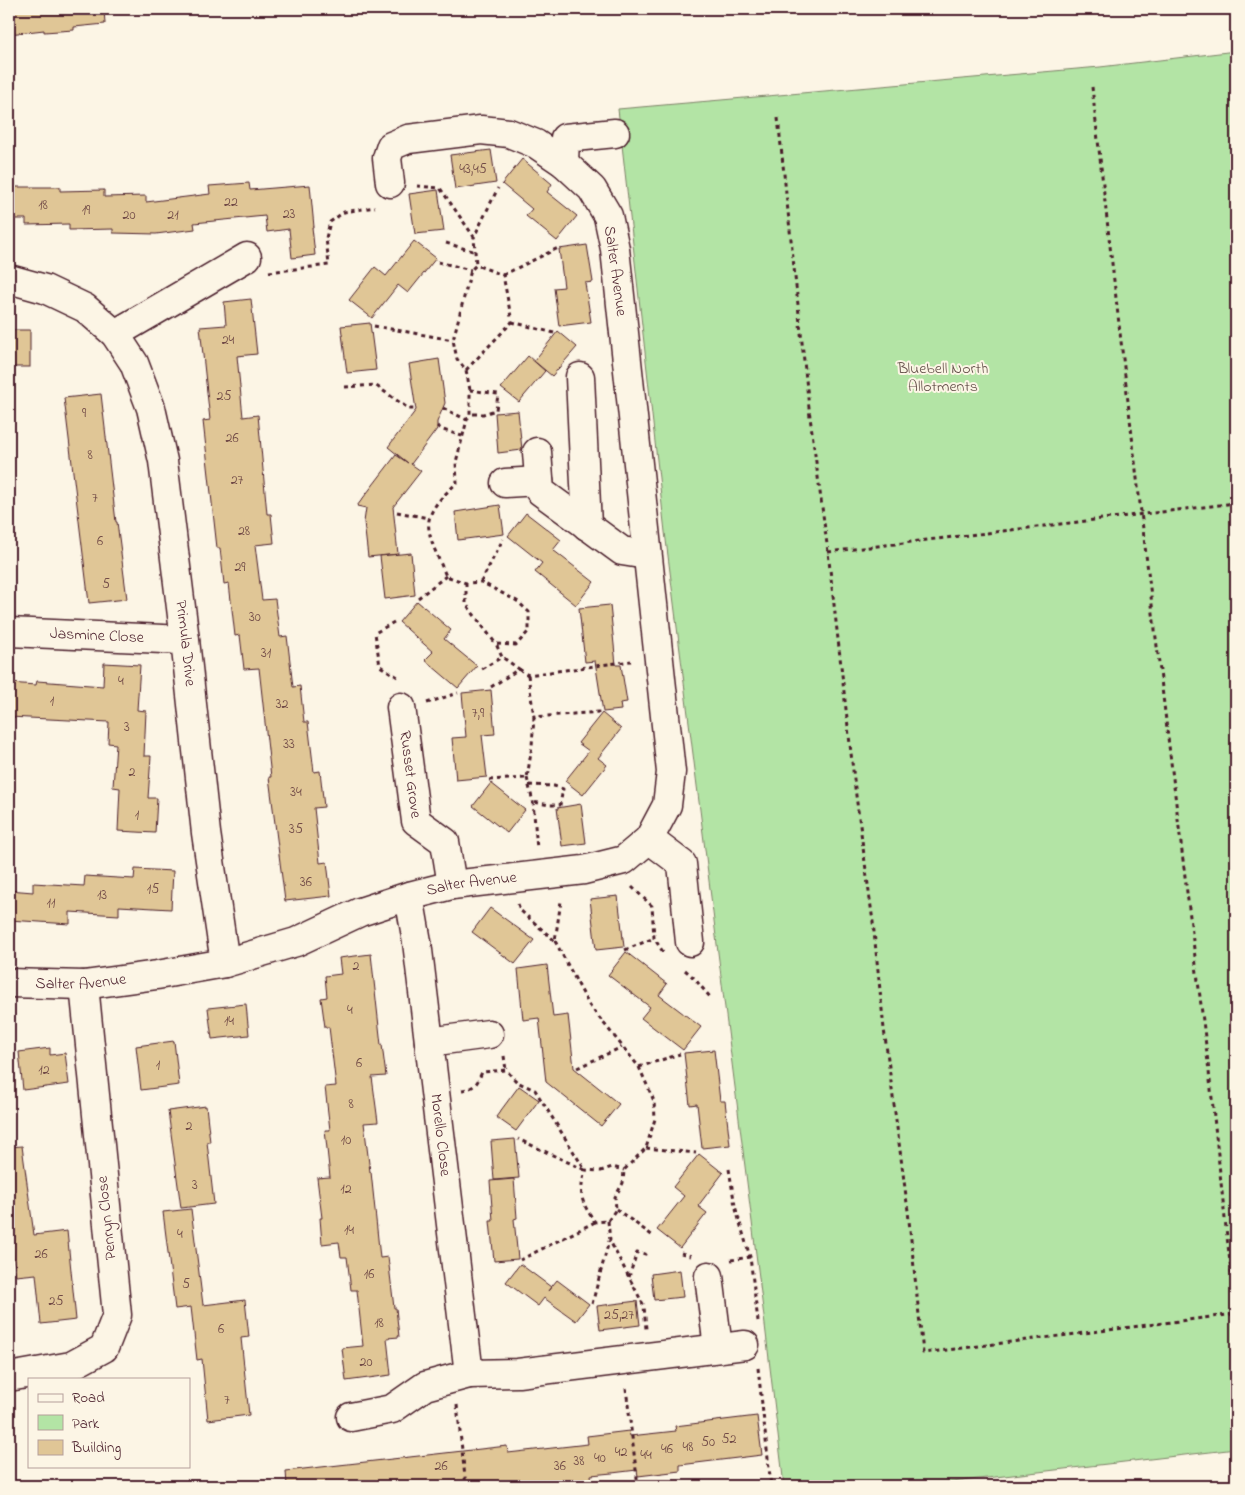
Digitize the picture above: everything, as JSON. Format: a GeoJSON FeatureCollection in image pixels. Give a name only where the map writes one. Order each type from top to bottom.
{"type":"FeatureCollection","features":[{"type":"Feature","properties":{"kind":"street","name":"Salter Avenue"},"geometry":{"type":"LineString","coordinates":[[9,983],[84,986],[225,963],[296,942],[360,912],[409,896],[452,885],[584,870],[624,860],[649,839],[667,805],[671,772],[615,248],[608,216],[592,189],[564,163],[536,144],[509,133],[481,130],[408,139],[391,146],[384,167]]}},
{"type":"Feature","properties":{"kind":"street"},"geometry":{"type":"LineString","coordinates":[[564,163],[565,138],[615,133]]}},
{"type":"Feature","properties":{"kind":"street"},"geometry":{"type":"LineString","coordinates":[[116,334],[247,257]]}},
{"type":"Feature","properties":{"kind":"street","name":"Primula Drive"},"geometry":{"type":"LineString","coordinates":[[9,279],[46,289],[85,308],[116,334],[134,363],[152,408],[163,461],[206,833],[225,963]]}},
{"type":"Feature","properties":{"kind":"street"},"geometry":{"type":"LineString","coordinates":[[580,377],[587,526]]}},
{"type":"Feature","properties":{"kind":"street"},"geometry":{"type":"LineString","coordinates":[[537,452],[540,491],[622,551],[647,555]]}},
{"type":"Feature","properties":{"kind":"street"},"geometry":{"type":"LineString","coordinates":[[504,483],[539,481]]}},
{"type":"Feature","properties":{"kind":"street","name":"Jasmine Close"},"geometry":{"type":"LineString","coordinates":[[9,632],[185,640]]}},
{"type":"Feature","properties":{"kind":"street","name":"Russet Grove"},"geometry":{"type":"LineString","coordinates":[[413,697],[416,821],[445,842],[452,885]]}},
{"type":"Feature","properties":{"kind":"street"},"geometry":{"type":"LineString","coordinates":[[649,839],[682,864],[690,942]]}},
{"type":"Feature","properties":{"kind":"street","name":"Morello Close"},"geometry":{"type":"LineString","coordinates":[[409,896],[417,942],[435,1094],[461,1376]]}},
{"type":"Feature","properties":{"kind":"street","name":"Penryn Close"},"geometry":{"type":"LineString","coordinates":[[9,1377],[71,1366],[104,1348],[117,1315],[84,986]]}},
{"type":"Feature","properties":{"kind":"street"},"geometry":{"type":"LineString","coordinates":[[429,1042],[489,1034]]}},
{"type":"Feature","properties":{"kind":"street"},"geometry":{"type":"LineString","coordinates":[[710,1276],[718,1348]]}},
{"type":"Feature","properties":{"kind":"street"},"geometry":{"type":"LineString","coordinates":[[351,1417],[392,1409],[425,1386],[461,1376],[518,1373],[745,1345]]}},
{"type":"Feature","properties":{"kind":"path"},"geometry":{"type":"LineString","coordinates":[[1092,87],[1140,515],[1203,1023],[1236,1309]]}},
{"type":"Feature","properties":{"kind":"path"},"geometry":{"type":"LineString","coordinates":[[778,118],[810,417],[908,1211],[923,1353],[1236,1314]]}},
{"type":"Feature","properties":{"kind":"path"},"geometry":{"type":"LineString","coordinates":[[247,257],[257,273],[329,266],[326,238],[330,222],[344,212],[379,206],[384,167],[440,188],[474,237],[476,265],[471,270],[453,340],[457,359],[466,370],[470,390],[470,414],[462,436],[456,462],[457,483],[441,498],[429,518],[429,531],[446,576]]}},
{"type":"Feature","properties":{"kind":"path"},"geometry":{"type":"LineString","coordinates":[[474,237],[498,188]]}},
{"type":"Feature","properties":{"kind":"path"},"geometry":{"type":"LineString","coordinates":[[446,242],[476,252]]}},
{"type":"Feature","properties":{"kind":"path"},"geometry":{"type":"LineString","coordinates":[[476,265],[503,275],[558,248]]}},
{"type":"Feature","properties":{"kind":"path"},"geometry":{"type":"LineString","coordinates":[[438,262],[471,270]]}},
{"type":"Feature","properties":{"kind":"path"},"geometry":{"type":"LineString","coordinates":[[503,275],[512,322]]}},
{"type":"Feature","properties":{"kind":"path"},"geometry":{"type":"LineString","coordinates":[[512,322],[554,333]]}},
{"type":"Feature","properties":{"kind":"path"},"geometry":{"type":"LineString","coordinates":[[466,370],[512,322]]}},
{"type":"Feature","properties":{"kind":"path"},"geometry":{"type":"LineString","coordinates":[[374,326],[453,340]]}},
{"type":"Feature","properties":{"kind":"path"},"geometry":{"type":"LineString","coordinates":[[345,387],[374,385],[409,409],[415,409]]}},
{"type":"Feature","properties":{"kind":"path"},"geometry":{"type":"LineString","coordinates":[[470,390],[498,394],[496,410],[483,414],[470,414]]}},
{"type":"Feature","properties":{"kind":"path"},"geometry":{"type":"LineString","coordinates":[[443,408],[467,420]]}},
{"type":"Feature","properties":{"kind":"path"},"geometry":{"type":"LineString","coordinates":[[437,426],[462,436]]}},
{"type":"Feature","properties":{"kind":"path"},"geometry":{"type":"LineString","coordinates":[[828,552],[1236,503]]}},
{"type":"Feature","properties":{"kind":"path"},"geometry":{"type":"LineString","coordinates":[[397,512],[429,518]]}},
{"type":"Feature","properties":{"kind":"path"},"geometry":{"type":"LineString","coordinates":[[481,582],[502,539]]}},
{"type":"Feature","properties":{"kind":"path"},"geometry":{"type":"LineString","coordinates":[[446,576],[466,583],[481,582],[517,601],[529,612],[529,631],[516,645],[496,644]]}},
{"type":"Feature","properties":{"kind":"path"},"geometry":{"type":"LineString","coordinates":[[418,598],[446,576]]}},
{"type":"Feature","properties":{"kind":"path"},"geometry":{"type":"LineString","coordinates":[[466,583],[466,604],[496,644],[502,657],[528,675],[658,657]]}},
{"type":"Feature","properties":{"kind":"path"},"geometry":{"type":"LineString","coordinates":[[394,622],[375,634],[380,666],[413,697]]}},
{"type":"Feature","properties":{"kind":"path"},"geometry":{"type":"LineString","coordinates":[[482,669],[502,657]]}},
{"type":"Feature","properties":{"kind":"path"},"geometry":{"type":"LineString","coordinates":[[491,687],[519,669]]}},
{"type":"Feature","properties":{"kind":"path"},"geometry":{"type":"LineString","coordinates":[[528,675],[534,717],[527,778],[548,874],[561,904],[555,942]]}},
{"type":"Feature","properties":{"kind":"path"},"geometry":{"type":"LineString","coordinates":[[534,717],[600,712]]}},
{"type":"Feature","properties":{"kind":"path"},"geometry":{"type":"LineString","coordinates":[[489,780],[527,778]]}},
{"type":"Feature","properties":{"kind":"path"},"geometry":{"type":"LineString","coordinates":[[529,785],[554,786],[563,789],[560,805],[533,802]]}},
{"type":"Feature","properties":{"kind":"path"},"geometry":{"type":"LineString","coordinates":[[507,879],[520,910],[555,942],[589,1005],[640,1067],[654,1100],[655,1119],[646,1148],[624,1170],[623,1184],[615,1197],[616,1209],[608,1221],[610,1241],[592,1304]]}},
{"type":"Feature","properties":{"kind":"path"},"geometry":{"type":"LineString","coordinates":[[625,950],[654,938]]}},
{"type":"Feature","properties":{"kind":"path"},"geometry":{"type":"LineString","coordinates":[[577,1068],[622,1047]]}},
{"type":"Feature","properties":{"kind":"path"},"geometry":{"type":"LineString","coordinates":[[640,1067],[680,1054]]}},
{"type":"Feature","properties":{"kind":"path"},"geometry":{"type":"LineString","coordinates":[[435,1094],[470,1089],[477,1084],[482,1072],[506,1070],[517,1082],[535,1090],[584,1170],[580,1191],[585,1208],[595,1222]]}},
{"type":"Feature","properties":{"kind":"path"},"geometry":{"type":"LineString","coordinates":[[518,1138],[584,1170],[601,1171],[612,1166],[624,1170]]}},
{"type":"Feature","properties":{"kind":"path"},"geometry":{"type":"LineString","coordinates":[[646,1148],[696,1153]]}},
{"type":"Feature","properties":{"kind":"path"},"geometry":{"type":"LineString","coordinates":[[729,1169],[735,1206],[750,1257]]}},
{"type":"Feature","properties":{"kind":"path"},"geometry":{"type":"LineString","coordinates":[[616,1209],[654,1236]]}},
{"type":"Feature","properties":{"kind":"path"},"geometry":{"type":"LineString","coordinates":[[520,1260],[595,1222],[608,1221]]}},
{"type":"Feature","properties":{"kind":"path"},"geometry":{"type":"LineString","coordinates":[[610,1241],[644,1306],[649,1356]]}},
{"type":"Feature","properties":{"kind":"path"},"geometry":{"type":"LineString","coordinates":[[629,1277],[637,1252],[649,1255]]}},
{"type":"Feature","properties":{"kind":"path"},"geometry":{"type":"LineString","coordinates":[[745,1345],[756,1343],[771,1486]]}},
{"type":"Feature","properties":{"kind":"path"},"geometry":{"type":"LineString","coordinates":[[622,1360],[638,1486]]}},
{"type":"Feature","properties":{"kind":"path"},"geometry":{"type":"LineString","coordinates":[[461,1376],[466,1486]]}},
{"type":"Feature","properties":{"kind":"green space","name":"Bluebell North Allotments"},"geometry":{"type":"Polygon","coordinates":[[[1236,51],[1236,1449],[918,1486],[784,1486],[665,532],[618,109],[1100,67],[1236,51]]]}},
{"type":"Feature","properties":{"kind":"building"},"geometry":{"type":"Polygon","coordinates":[[[9,9],[104,9],[105,24],[74,27],[74,30],[44,32],[44,30],[9,34],[9,9]]]}},
{"type":"Feature","properties":{"kind":"building"},"geometry":{"type":"Polygon","coordinates":[[[491,150],[496,183],[455,189],[450,155],[491,150]]]}},
{"type":"Feature","properties":{"kind":"building"},"geometry":{"type":"Polygon","coordinates":[[[522,159],[552,184],[547,192],[577,216],[557,241],[526,216],[532,209],[502,184],[522,159]]]}},
{"type":"Feature","properties":{"kind":"building"},"geometry":{"type":"Polygon","coordinates":[[[249,183],[250,190],[310,185],[315,255],[292,258],[289,229],[267,232],[265,216],[194,223],[195,229],[156,234],[113,233],[113,229],[69,230],[69,224],[26,225],[26,219],[9,219],[9,187],[60,187],[60,191],[104,190],[104,197],[146,196],[146,202],[210,194],[209,186],[249,183]]]}},
{"type":"Feature","properties":{"kind":"building"},"geometry":{"type":"Polygon","coordinates":[[[438,190],[444,231],[415,234],[409,194],[438,190]]]}},
{"type":"Feature","properties":{"kind":"building"},"geometry":{"type":"Polygon","coordinates":[[[414,241],[436,258],[408,293],[398,285],[372,318],[349,300],[375,267],[386,276],[414,241]]]}},
{"type":"Feature","properties":{"kind":"building"},"geometry":{"type":"Polygon","coordinates":[[[587,245],[593,282],[585,283],[591,322],[559,326],[554,288],[564,287],[559,249],[587,245]]]}},
{"type":"Feature","properties":{"kind":"building"},"geometry":{"type":"Polygon","coordinates":[[[251,299],[257,354],[237,356],[243,417],[258,415],[267,514],[271,514],[274,543],[255,545],[262,600],[275,599],[280,637],[287,636],[293,687],[300,686],[304,722],[308,722],[314,772],[320,771],[324,807],[314,808],[320,863],[327,862],[331,896],[285,901],[269,777],[271,777],[259,668],[244,669],[240,635],[235,636],[229,583],[224,584],[220,548],[217,548],[203,421],[210,420],[200,327],[226,325],[224,302],[251,299]]]}},
{"type":"Feature","properties":{"kind":"building"},"geometry":{"type":"Polygon","coordinates":[[[370,323],[376,370],[347,373],[341,326],[370,323]]]}},
{"type":"Feature","properties":{"kind":"building"},"geometry":{"type":"Polygon","coordinates":[[[9,330],[30,330],[30,367],[9,367],[9,330]]]}},
{"type":"Feature","properties":{"kind":"building"},"geometry":{"type":"Polygon","coordinates":[[[558,331],[577,347],[552,376],[534,361],[558,331]]]}},
{"type":"Feature","properties":{"kind":"building"},"geometry":{"type":"Polygon","coordinates":[[[528,356],[545,371],[519,402],[501,388],[528,356]]]}},
{"type":"Feature","properties":{"kind":"building"},"geometry":{"type":"Polygon","coordinates":[[[439,359],[445,403],[437,422],[437,429],[411,464],[421,471],[393,507],[398,554],[368,557],[364,522],[366,508],[357,506],[396,455],[408,463],[388,447],[416,410],[409,364],[439,359]]]}},
{"type":"Feature","properties":{"kind":"building"},"geometry":{"type":"Polygon","coordinates":[[[101,394],[127,599],[89,603],[64,398],[101,394]]]}},
{"type":"Feature","properties":{"kind":"building"},"geometry":{"type":"Polygon","coordinates":[[[518,411],[522,450],[498,453],[495,413],[518,411]]]}},
{"type":"Feature","properties":{"kind":"building"},"geometry":{"type":"Polygon","coordinates":[[[500,505],[504,534],[458,540],[455,512],[500,505]]]}},
{"type":"Feature","properties":{"kind":"building"},"geometry":{"type":"Polygon","coordinates":[[[526,513],[561,540],[553,550],[594,582],[576,605],[535,572],[542,563],[508,536],[526,513]]]}},
{"type":"Feature","properties":{"kind":"building"},"geometry":{"type":"Polygon","coordinates":[[[411,553],[415,595],[385,599],[380,556],[411,553]]]}},
{"type":"Feature","properties":{"kind":"building"},"geometry":{"type":"Polygon","coordinates":[[[417,601],[451,630],[444,639],[477,666],[458,688],[425,660],[433,652],[399,622],[417,601]]]}},
{"type":"Feature","properties":{"kind":"building"},"geometry":{"type":"Polygon","coordinates":[[[610,605],[616,665],[621,665],[627,702],[620,703],[621,710],[603,712],[595,661],[585,662],[579,608],[610,605]]]}},
{"type":"Feature","properties":{"kind":"building"},"geometry":{"type":"Polygon","coordinates":[[[104,663],[140,665],[137,710],[146,711],[144,756],[151,756],[148,798],[157,798],[155,833],[118,831],[120,788],[113,787],[116,744],[108,743],[109,722],[9,717],[9,683],[36,685],[37,681],[103,686],[104,663]]]}},
{"type":"Feature","properties":{"kind":"building"},"geometry":{"type":"Polygon","coordinates":[[[491,690],[495,734],[482,735],[487,777],[456,780],[452,738],[466,737],[462,693],[491,690]]]}},
{"type":"Feature","properties":{"kind":"building"},"geometry":{"type":"Polygon","coordinates":[[[602,713],[621,729],[598,758],[607,765],[583,795],[565,781],[589,751],[578,743],[602,713]]]}},
{"type":"Feature","properties":{"kind":"building"},"geometry":{"type":"Polygon","coordinates":[[[491,783],[525,810],[507,833],[473,806],[491,783]]]}},
{"type":"Feature","properties":{"kind":"building"},"geometry":{"type":"Polygon","coordinates":[[[581,804],[586,843],[562,846],[557,808],[581,804]]]}},
{"type":"Feature","properties":{"kind":"building"},"geometry":{"type":"Polygon","coordinates":[[[135,869],[173,871],[171,909],[119,906],[119,915],[70,912],[70,924],[9,920],[9,890],[33,892],[33,883],[84,886],[85,876],[134,879],[135,869]]]}},
{"type":"Feature","properties":{"kind":"building"},"geometry":{"type":"Polygon","coordinates":[[[618,896],[624,947],[596,950],[590,899],[618,896]]]}},
{"type":"Feature","properties":{"kind":"building"},"geometry":{"type":"Polygon","coordinates":[[[490,908],[534,940],[515,964],[472,932],[490,908]]]}},
{"type":"Feature","properties":{"kind":"building"},"geometry":{"type":"Polygon","coordinates":[[[626,952],[667,984],[659,995],[701,1027],[683,1050],[641,1018],[650,1007],[608,975],[626,952]]]}},
{"type":"Feature","properties":{"kind":"building"},"geometry":{"type":"Polygon","coordinates":[[[371,954],[386,1076],[372,1077],[378,1122],[364,1123],[380,1258],[388,1257],[399,1337],[387,1338],[391,1375],[346,1381],[342,1348],[363,1346],[357,1290],[351,1290],[347,1257],[341,1257],[339,1242],[322,1244],[320,1218],[322,1218],[317,1178],[330,1177],[325,1130],[330,1130],[325,1087],[336,1086],[329,1027],[325,1027],[321,998],[327,997],[325,976],[341,974],[339,958],[371,954]]]}},
{"type":"Feature","properties":{"kind":"building"},"geometry":{"type":"Polygon","coordinates":[[[547,965],[553,1017],[568,1015],[574,1068],[619,1104],[601,1126],[546,1082],[539,1018],[523,1020],[518,969],[547,965]]]}},
{"type":"Feature","properties":{"kind":"building"},"geometry":{"type":"Polygon","coordinates":[[[246,1004],[249,1035],[212,1039],[208,1008],[246,1004]]]}},
{"type":"Feature","properties":{"kind":"building"},"geometry":{"type":"Polygon","coordinates":[[[174,1041],[179,1085],[141,1090],[136,1046],[174,1041]]]}},
{"type":"Feature","properties":{"kind":"building"},"geometry":{"type":"Polygon","coordinates":[[[50,1048],[50,1055],[65,1053],[69,1084],[23,1090],[19,1052],[50,1048]]]}},
{"type":"Feature","properties":{"kind":"building"},"geometry":{"type":"Polygon","coordinates":[[[714,1050],[720,1101],[725,1101],[730,1145],[702,1148],[697,1104],[690,1105],[684,1053],[714,1050]]]}},
{"type":"Feature","properties":{"kind":"building"},"geometry":{"type":"Polygon","coordinates":[[[519,1086],[539,1100],[516,1131],[496,1117],[519,1086]]]}},
{"type":"Feature","properties":{"kind":"building"},"geometry":{"type":"Polygon","coordinates":[[[206,1106],[210,1142],[207,1142],[214,1204],[181,1208],[168,1111],[206,1106]]]}},
{"type":"Feature","properties":{"kind":"building"},"geometry":{"type":"Polygon","coordinates":[[[515,1139],[519,1178],[494,1180],[491,1141],[515,1139]]]}},
{"type":"Feature","properties":{"kind":"building"},"geometry":{"type":"Polygon","coordinates":[[[22,1146],[34,1235],[67,1231],[76,1320],[41,1324],[36,1274],[16,1276],[9,1231],[9,1147],[22,1146]]]}},
{"type":"Feature","properties":{"kind":"building"},"geometry":{"type":"Polygon","coordinates":[[[699,1154],[723,1173],[698,1206],[707,1213],[680,1248],[657,1230],[684,1196],[673,1187],[699,1154]]]}},
{"type":"Feature","properties":{"kind":"building"},"geometry":{"type":"Polygon","coordinates":[[[514,1179],[517,1218],[514,1219],[518,1259],[494,1261],[490,1221],[493,1221],[490,1181],[514,1179]]]}},
{"type":"Feature","properties":{"kind":"building"},"geometry":{"type":"Polygon","coordinates":[[[191,1209],[203,1305],[245,1300],[249,1337],[241,1338],[249,1415],[208,1420],[202,1359],[197,1360],[191,1307],[175,1309],[163,1212],[191,1209]]]}},
{"type":"Feature","properties":{"kind":"building"},"geometry":{"type":"Polygon","coordinates":[[[520,1264],[551,1287],[548,1291],[557,1280],[589,1304],[576,1321],[544,1298],[538,1306],[506,1282],[520,1264]]]}},
{"type":"Feature","properties":{"kind":"building"},"geometry":{"type":"Polygon","coordinates":[[[680,1270],[683,1297],[654,1300],[651,1274],[680,1270]]]}},
{"type":"Feature","properties":{"kind":"building"},"geometry":{"type":"Polygon","coordinates":[[[637,1301],[640,1325],[600,1330],[597,1306],[637,1301]]]}},
{"type":"Feature","properties":{"kind":"building"},"geometry":{"type":"Polygon","coordinates":[[[757,1416],[762,1455],[680,1465],[680,1471],[638,1476],[637,1470],[591,1475],[592,1481],[550,1486],[287,1486],[286,1471],[507,1446],[508,1453],[588,1444],[587,1436],[629,1431],[630,1436],[676,1431],[675,1426],[757,1416]]]}}]}
